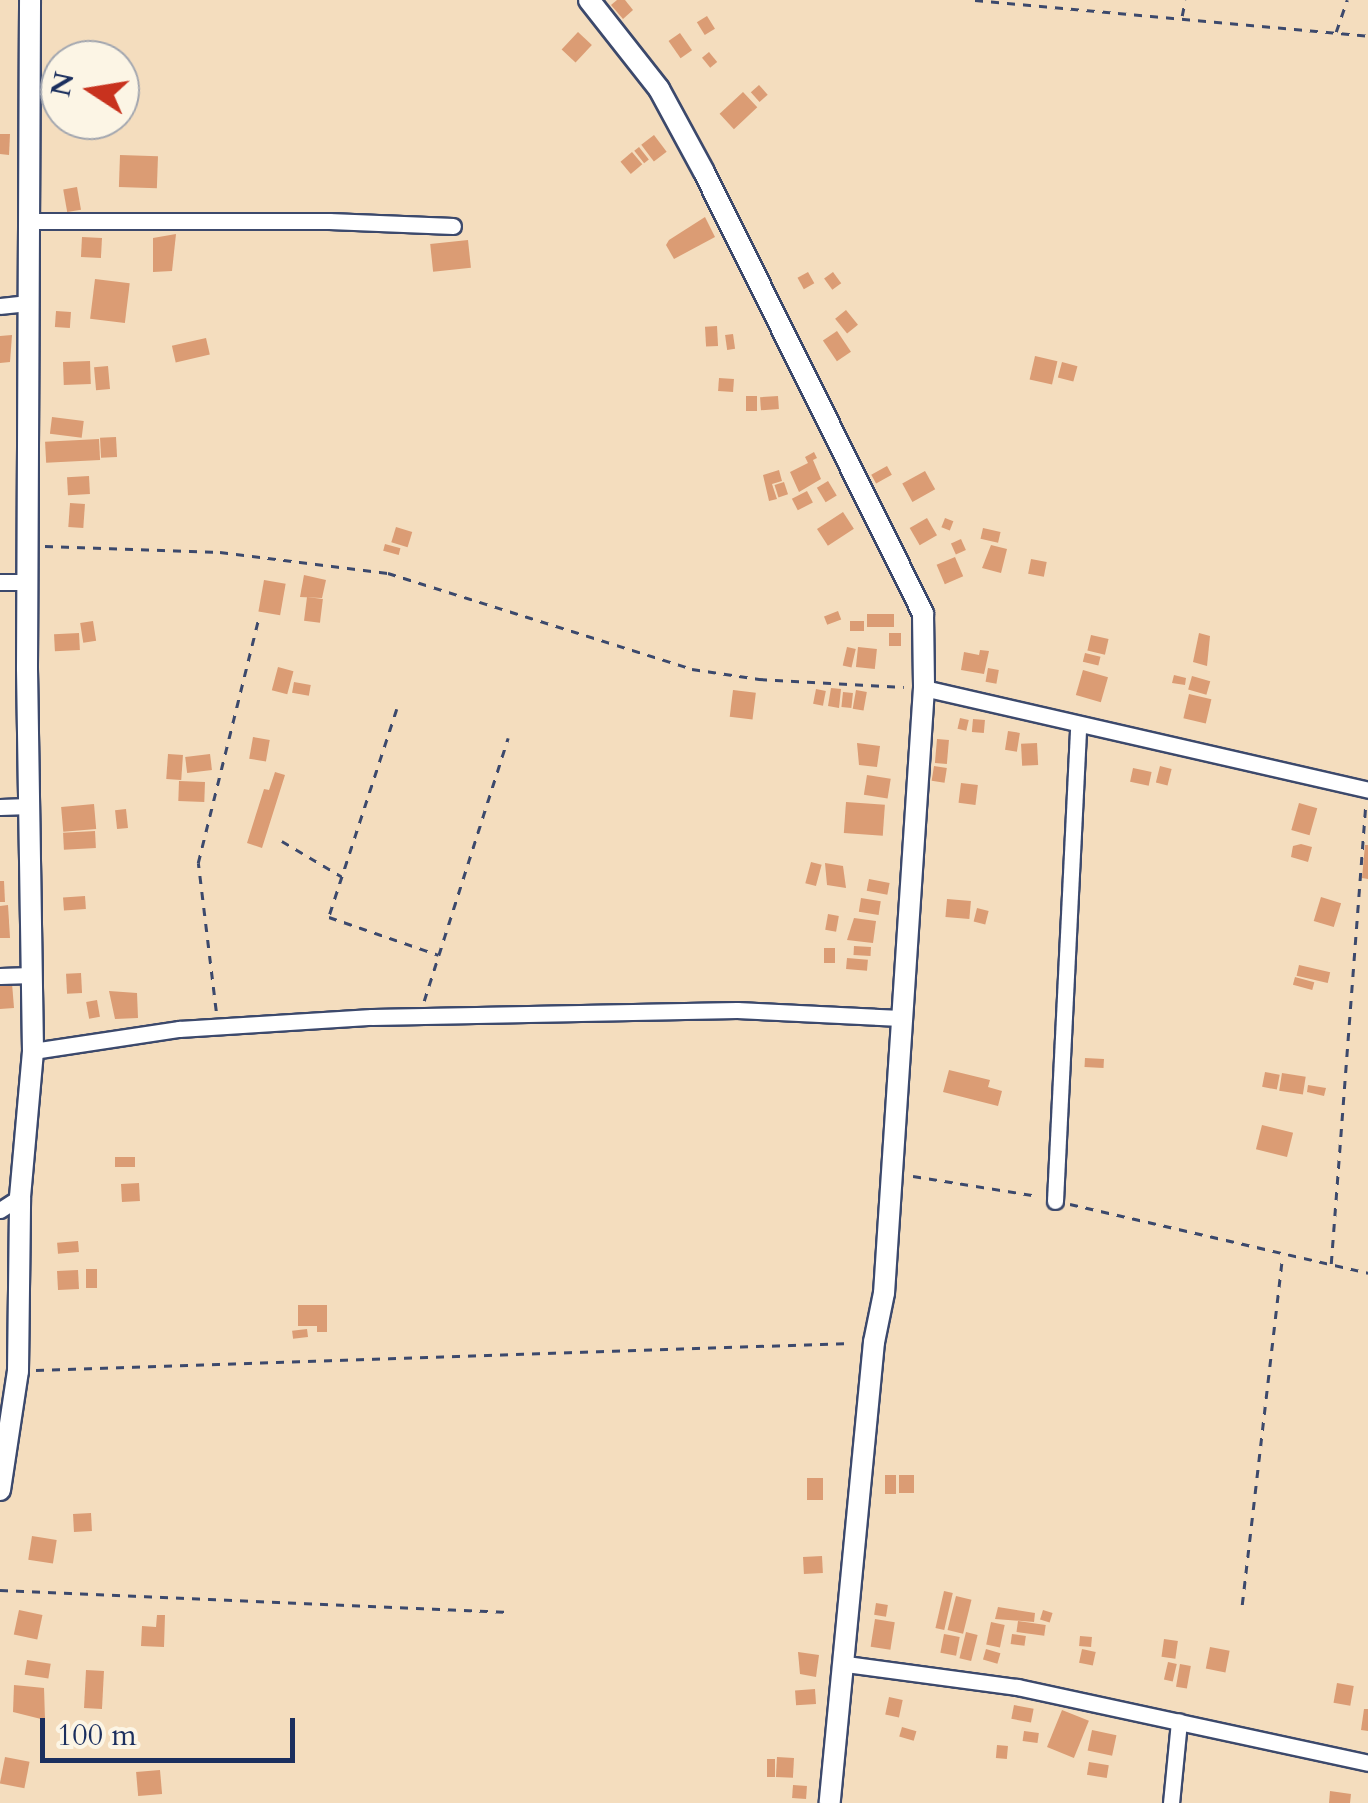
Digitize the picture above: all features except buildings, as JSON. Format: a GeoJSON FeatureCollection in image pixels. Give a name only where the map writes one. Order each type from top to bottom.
{"type":"FeatureCollection","features":[{"type":"Feature","properties":{"kind":"street"},"geometry":{"type":"LineString","coordinates":[[0,1490],[18,1371],[20,1197],[33,1052],[28,582],[30,0]]}},
{"type":"Feature","properties":{"kind":"street"},"geometry":{"type":"LineString","coordinates":[[589,0],[658,89],[677,122],[912,584],[923,614],[924,688],[884,1292],[874,1342],[830,1803]]}},
{"type":"Feature","properties":{"kind":"street"},"geometry":{"type":"LineString","coordinates":[[29,221],[277,220],[453,226]]}},
{"type":"Feature","properties":{"kind":"street"},"geometry":{"type":"LineString","coordinates":[[0,306],[30,303]]}},
{"type":"Feature","properties":{"kind":"street"},"geometry":{"type":"LineString","coordinates":[[0,582],[28,582]]}},
{"type":"Feature","properties":{"kind":"street"},"geometry":{"type":"LineString","coordinates":[[924,688],[1078,725],[1198,748],[1367,790]]}},
{"type":"Feature","properties":{"kind":"street"},"geometry":{"type":"LineString","coordinates":[[1055,1200],[1078,725]]}},
{"type":"Feature","properties":{"kind":"street"},"geometry":{"type":"LineString","coordinates":[[0,807],[29,806]]}},
{"type":"Feature","properties":{"kind":"street"},"geometry":{"type":"LineString","coordinates":[[0,976],[32,975]]}},
{"type":"Feature","properties":{"kind":"street"},"geometry":{"type":"LineString","coordinates":[[33,1052],[218,1027],[420,1016],[737,1010],[900,1018]]}},
{"type":"Feature","properties":{"kind":"street"},"geometry":{"type":"LineString","coordinates":[[0,1210],[20,1197]]}},
{"type":"Feature","properties":{"kind":"street"},"geometry":{"type":"LineString","coordinates":[[846,1664],[1017,1688],[1368,1763]]}},
{"type":"Feature","properties":{"kind":"street"},"geometry":{"type":"LineString","coordinates":[[1171,1803],[1179,1721]]}},
{"type":"Feature","properties":{"kind":"path"},"geometry":{"type":"LineString","coordinates":[[975,0],[1368,36]]}},
{"type":"Feature","properties":{"kind":"path"},"geometry":{"type":"LineString","coordinates":[[1181,18],[1185,0]]}},
{"type":"Feature","properties":{"kind":"path"},"geometry":{"type":"LineString","coordinates":[[1336,34],[1348,0]]}},
{"type":"Feature","properties":{"kind":"path"},"geometry":{"type":"LineString","coordinates":[[28,546],[220,552],[388,573],[692,670],[759,679],[924,688]]}},
{"type":"Feature","properties":{"kind":"path"},"geometry":{"type":"LineString","coordinates":[[218,1027],[198,863],[258,621]]}},
{"type":"Feature","properties":{"kind":"path"},"geometry":{"type":"LineString","coordinates":[[397,709],[329,916],[439,955]]}},
{"type":"Feature","properties":{"kind":"path"},"geometry":{"type":"LineString","coordinates":[[420,1016],[508,738]]}},
{"type":"Feature","properties":{"kind":"path"},"geometry":{"type":"LineString","coordinates":[[1331,1266],[1367,790]]}},
{"type":"Feature","properties":{"kind":"path"},"geometry":{"type":"LineString","coordinates":[[282,841],[342,876]]}},
{"type":"Feature","properties":{"kind":"path"},"geometry":{"type":"LineString","coordinates":[[892,1173],[1055,1200],[1368,1273]]}},
{"type":"Feature","properties":{"kind":"path"},"geometry":{"type":"LineString","coordinates":[[1242,1605],[1282,1255]]}},
{"type":"Feature","properties":{"kind":"path"},"geometry":{"type":"LineString","coordinates":[[18,1371],[874,1342]]}},
{"type":"Feature","properties":{"kind":"path"},"geometry":{"type":"LineString","coordinates":[[0,1590],[510,1612]]}}]}
